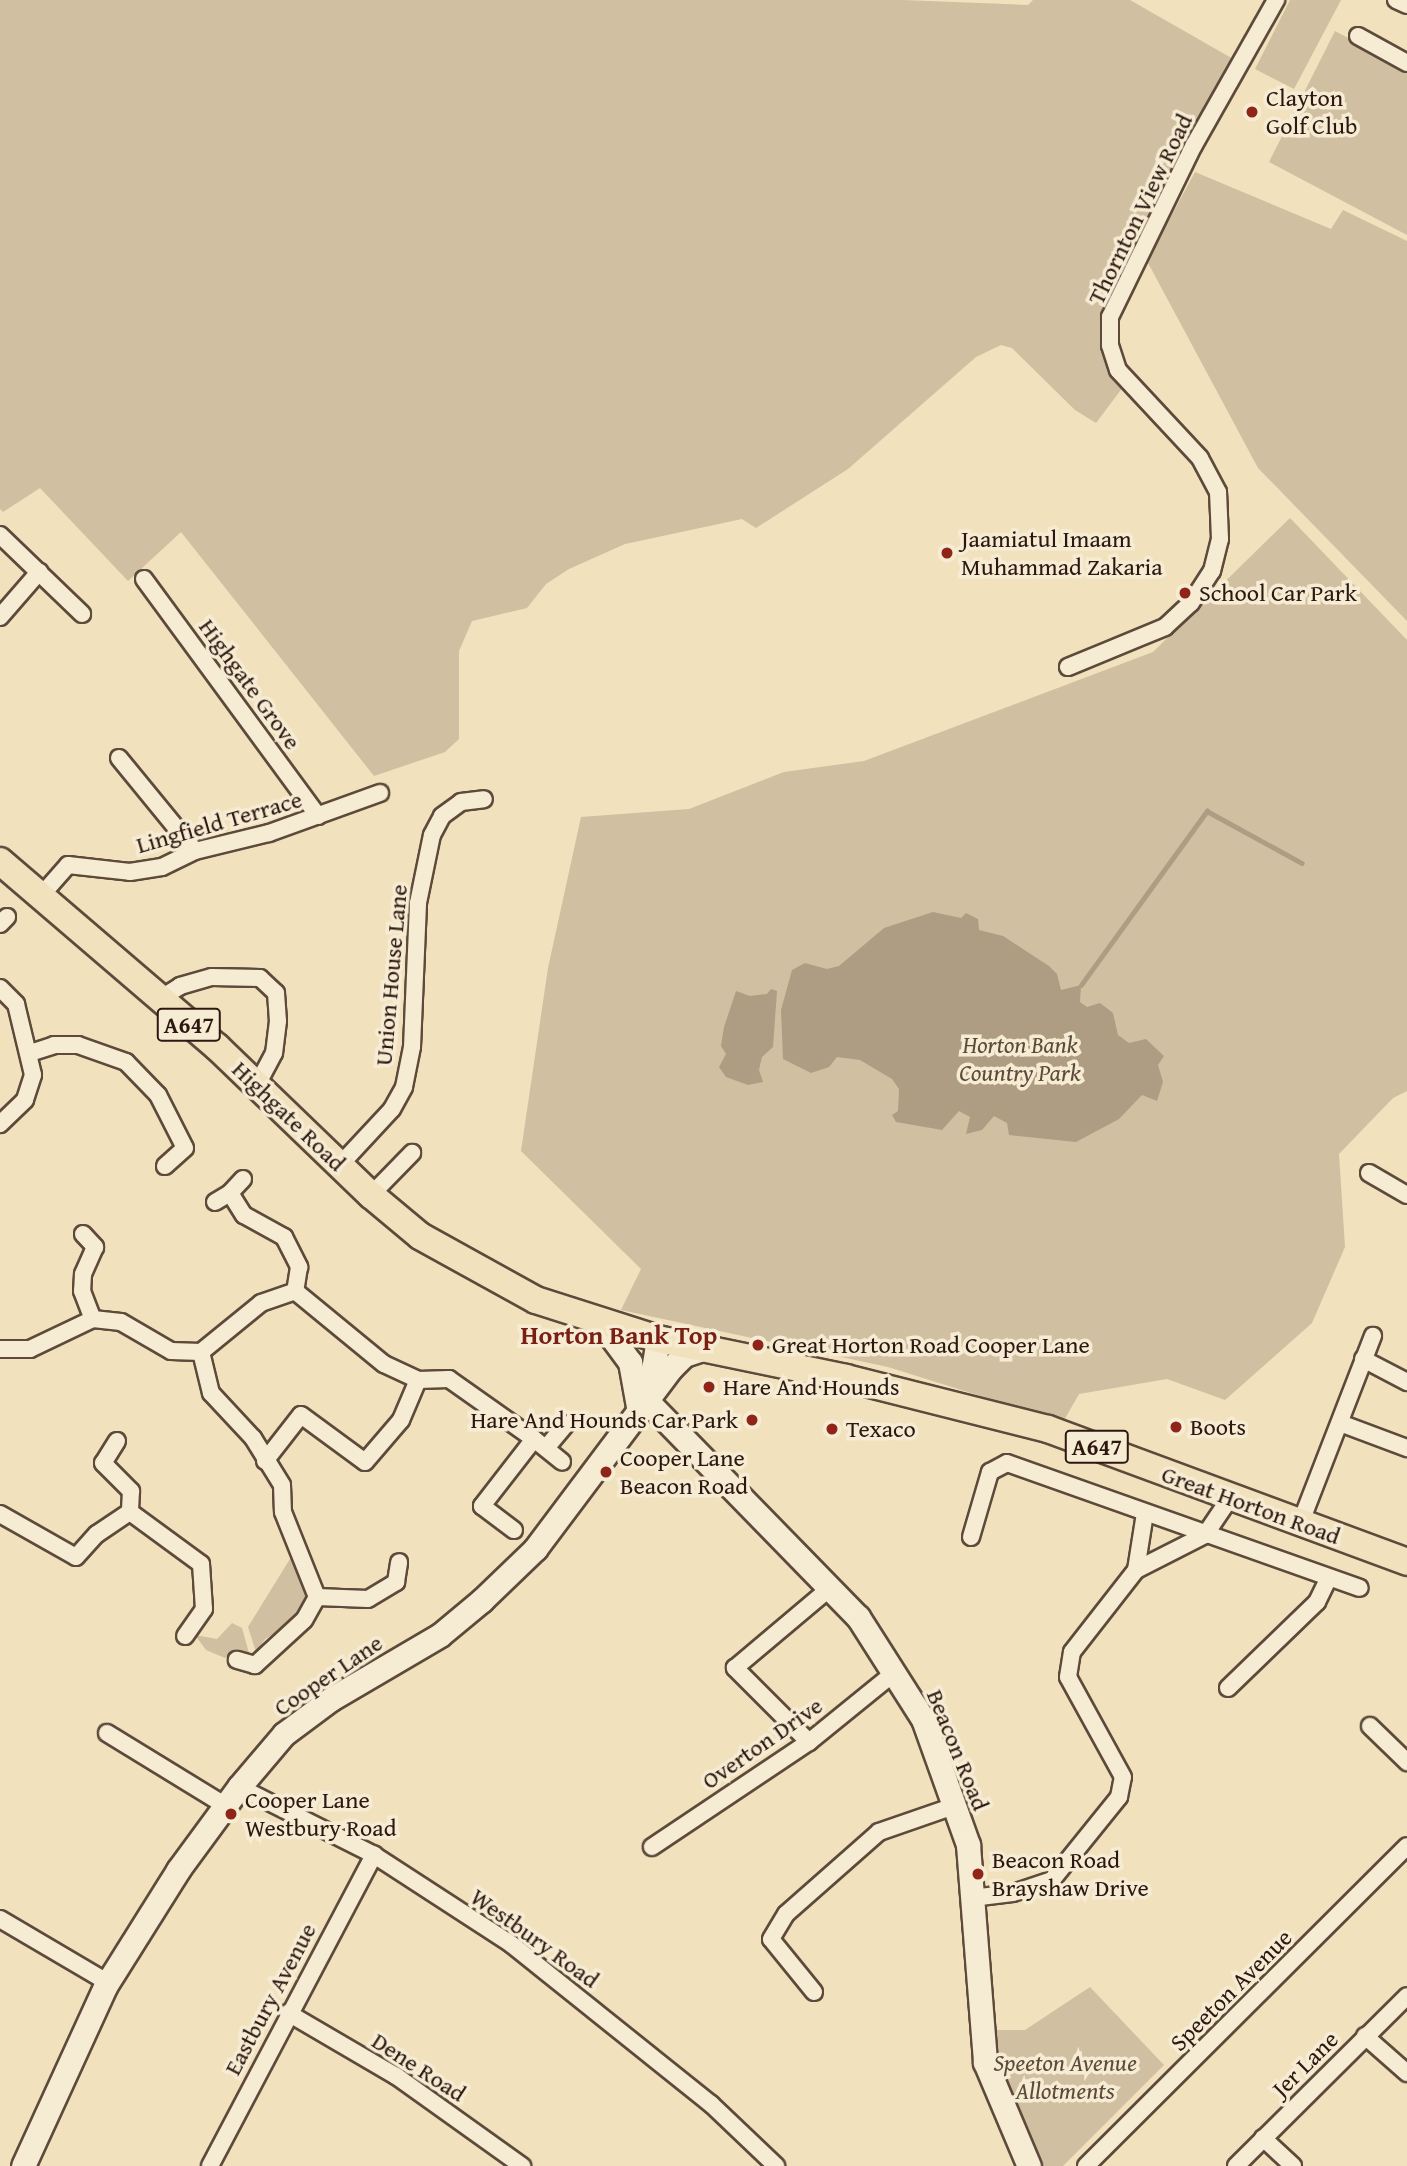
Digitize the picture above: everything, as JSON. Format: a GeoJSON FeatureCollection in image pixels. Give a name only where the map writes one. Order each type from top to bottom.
{"type":"FeatureCollection","features":[{"type":"Feature","properties":{"kind":"main road","name":"Highgate Road"},"geometry":{"type":"LineString","coordinates":[[0,861],[39,898],[258,1083],[371,1195],[420,1236],[492,1278]]}},
{"type":"Feature","properties":{"kind":"main road","name":"Great Horton Road"},"geometry":{"type":"LineString","coordinates":[[492,1278],[536,1300],[601,1323],[658,1339],[846,1378],[1048,1429],[1407,1562]]}},
{"type":"Feature","properties":{"kind":"main road"},"geometry":{"type":"LineString","coordinates":[[601,1323],[631,1362],[643,1407]]}},
{"type":"Feature","properties":{"kind":"main road","name":"Cooper Lane"},"geometry":{"type":"LineString","coordinates":[[23,2166],[107,1982],[178,1870],[239,1787],[284,1734],[331,1699],[440,1634],[482,1600],[535,1549],[643,1407],[658,1339]]}},
{"type":"Feature","properties":{"kind":"main road"},"geometry":{"type":"LineString","coordinates":[[643,1407],[684,1354],[703,1349]]}},
{"type":"Feature","properties":{"kind":"main road","name":"Beacon Road"},"geometry":{"type":"LineString","coordinates":[[643,1407],[858,1618],[923,1719],[968,1845],[985,2062],[1029,2166]]}},
{"type":"Feature","properties":{"kind":"street","name":"Thornton View Road"},"geometry":{"type":"LineString","coordinates":[[1068,667],[1165,627],[1191,603],[1212,571],[1220,539],[1218,492],[1200,458],[1118,370],[1110,345],[1110,317],[1194,145],[1276,0]]}},
{"type":"Feature","properties":{"kind":"street"},"geometry":{"type":"LineString","coordinates":[[1396,0],[1407,5]]}},
{"type":"Feature","properties":{"kind":"street"},"geometry":{"type":"LineString","coordinates":[[1358,36],[1407,63]]}},
{"type":"Feature","properties":{"kind":"street"},"geometry":{"type":"LineString","coordinates":[[0,535],[82,614]]}},
{"type":"Feature","properties":{"kind":"street"},"geometry":{"type":"LineString","coordinates":[[0,617],[39,572]]}},
{"type":"Feature","properties":{"kind":"street","name":"Highgate Grove"},"geometry":{"type":"LineString","coordinates":[[145,579],[318,816]]}},
{"type":"Feature","properties":{"kind":"street"},"geometry":{"type":"LineString","coordinates":[[120,758],[195,851]]}},
{"type":"Feature","properties":{"kind":"street","name":"Lingfield Terrace"},"geometry":{"type":"LineString","coordinates":[[39,898],[68,865],[130,872],[162,867],[195,851],[318,816],[380,793]]}},
{"type":"Feature","properties":{"kind":"street","name":"Union House Lane"},"geometry":{"type":"LineString","coordinates":[[340,1166],[392,1109],[404,1087],[412,1047],[418,903],[432,835],[442,816],[461,802],[484,799]]}},
{"type":"Feature","properties":{"kind":"street"},"geometry":{"type":"LineString","coordinates":[[158,1000],[180,986],[212,977],[260,978],[276,993],[278,1021],[274,1053],[258,1083]]}},
{"type":"Feature","properties":{"kind":"street"},"geometry":{"type":"LineString","coordinates":[[0,988],[16,1004],[30,1053],[33,1075],[25,1100],[0,1124]]}},
{"type":"Feature","properties":{"kind":"street"},"geometry":{"type":"LineString","coordinates":[[30,1053],[54,1045],[78,1045],[126,1062],[158,1095],[193,1148],[165,1166]]}},
{"type":"Feature","properties":{"kind":"street"},"geometry":{"type":"LineString","coordinates":[[371,1195],[412,1153]]}},
{"type":"Feature","properties":{"kind":"street"},"geometry":{"type":"LineString","coordinates":[[1369,1172],[1407,1195]]}},
{"type":"Feature","properties":{"kind":"street"},"geometry":{"type":"LineString","coordinates":[[215,1202],[230,1193],[243,1179]]}},
{"type":"Feature","properties":{"kind":"street"},"geometry":{"type":"LineString","coordinates":[[230,1193],[244,1215],[284,1237],[299,1267],[295,1291]]}},
{"type":"Feature","properties":{"kind":"street"},"geometry":{"type":"LineString","coordinates":[[83,1234],[95,1247],[113,1247]]}},
{"type":"Feature","properties":{"kind":"street"},"geometry":{"type":"LineString","coordinates":[[93,1319],[82,1291],[83,1274],[95,1247]]}},
{"type":"Feature","properties":{"kind":"street"},"geometry":{"type":"LineString","coordinates":[[0,1349],[30,1349],[93,1319],[121,1322],[171,1351],[201,1352],[220,1341],[261,1303],[295,1291]]}},
{"type":"Feature","properties":{"kind":"street"},"geometry":{"type":"LineString","coordinates":[[295,1291],[384,1364],[418,1380],[449,1379],[562,1462]]}},
{"type":"Feature","properties":{"kind":"street"},"geometry":{"type":"LineString","coordinates":[[1300,1524],[1373,1336]]}},
{"type":"Feature","properties":{"kind":"street"},"geometry":{"type":"LineString","coordinates":[[201,1352],[211,1393],[253,1438],[282,1485],[283,1512],[317,1597]]}},
{"type":"Feature","properties":{"kind":"street"},"geometry":{"type":"LineString","coordinates":[[1363,1359],[1407,1382]]}},
{"type":"Feature","properties":{"kind":"street"},"geometry":{"type":"LineString","coordinates":[[265,1461],[301,1415],[365,1462],[401,1420],[418,1380]]}},
{"type":"Feature","properties":{"kind":"street"},"geometry":{"type":"LineString","coordinates":[[1340,1423],[1407,1448]]}},
{"type":"Feature","properties":{"kind":"street"},"geometry":{"type":"LineString","coordinates":[[514,1530],[482,1506],[540,1444],[566,1424]]}},
{"type":"Feature","properties":{"kind":"street"},"geometry":{"type":"LineString","coordinates":[[117,1441],[97,1463],[131,1491],[130,1511]]}},
{"type":"Feature","properties":{"kind":"street","name":"Great Horton Road"},"geometry":{"type":"LineString","coordinates":[[971,1537],[990,1472],[1007,1462],[1328,1579],[1360,1588]]}},
{"type":"Feature","properties":{"kind":"street"},"geometry":{"type":"LineString","coordinates":[[972,1898],[1013,1893],[1052,1880],[1119,1797],[1123,1777],[1068,1678],[1072,1653],[1136,1570],[1205,1535],[1230,1498]]}},
{"type":"Feature","properties":{"kind":"street"},"geometry":{"type":"LineString","coordinates":[[0,1514],[76,1557],[97,1534],[130,1511]]}},
{"type":"Feature","properties":{"kind":"street"},"geometry":{"type":"LineString","coordinates":[[130,1511],[201,1564],[204,1609],[185,1636]]}},
{"type":"Feature","properties":{"kind":"street"},"geometry":{"type":"LineString","coordinates":[[1136,1570],[1145,1513]]}},
{"type":"Feature","properties":{"kind":"street"},"geometry":{"type":"LineString","coordinates":[[317,1597],[368,1599],[397,1582],[399,1562]]}},
{"type":"Feature","properties":{"kind":"street"},"geometry":{"type":"LineString","coordinates":[[1228,1688],[1317,1602],[1328,1579]]}},
{"type":"Feature","properties":{"kind":"street"},"geometry":{"type":"LineString","coordinates":[[808,1742],[735,1668],[830,1588]]}},
{"type":"Feature","properties":{"kind":"street"},"geometry":{"type":"LineString","coordinates":[[255,1665],[304,1620],[317,1597]]}},
{"type":"Feature","properties":{"kind":"street"},"geometry":{"type":"LineString","coordinates":[[237,1660],[255,1665]]}},
{"type":"Feature","properties":{"kind":"street"},"geometry":{"type":"LineString","coordinates":[[255,1665],[262,1682]]}},
{"type":"Feature","properties":{"kind":"street","name":"Overton Drive"},"geometry":{"type":"LineString","coordinates":[[652,1847],[808,1742],[895,1672]]}},
{"type":"Feature","properties":{"kind":"street"},"geometry":{"type":"LineString","coordinates":[[1370,1726],[1407,1762]]}},
{"type":"Feature","properties":{"kind":"street"},"geometry":{"type":"LineString","coordinates":[[107,1733],[226,1806]]}},
{"type":"Feature","properties":{"kind":"street","name":"Westbury Road"},"geometry":{"type":"LineString","coordinates":[[239,1787],[374,1855],[511,1944],[711,2104],[768,2163]]}},
{"type":"Feature","properties":{"kind":"street"},"geometry":{"type":"LineString","coordinates":[[814,1992],[771,1939],[786,1914],[879,1832],[954,1806]]}},
{"type":"Feature","properties":{"kind":"street","name":"Speeton Avenue"},"geometry":{"type":"LineString","coordinates":[[1086,2166],[1407,1846]]}},
{"type":"Feature","properties":{"kind":"street","name":"Eastbury Avenue"},"geometry":{"type":"LineString","coordinates":[[209,2166],[374,1855]]}},
{"type":"Feature","properties":{"kind":"street"},"geometry":{"type":"LineString","coordinates":[[0,1919],[107,1982]]}},
{"type":"Feature","properties":{"kind":"street","name":"Jer Lane"},"geometry":{"type":"LineString","coordinates":[[1236,2166],[1407,1996]]}},
{"type":"Feature","properties":{"kind":"street","name":"Dene Road"},"geometry":{"type":"LineString","coordinates":[[288,2013],[396,2076],[522,2166]]}},
{"type":"Feature","properties":{"kind":"street"},"geometry":{"type":"LineString","coordinates":[[1365,2036],[1407,2073]]}},
{"type":"Feature","properties":{"kind":"street"},"geometry":{"type":"LineString","coordinates":[[1263,2138],[1293,2166]]}},
{"type":"Feature","properties":{"kind":"green space"},"geometry":{"type":"Polygon","coordinates":[[[0,0],[902,0],[1028,5],[1033,0],[1130,0],[1235,60],[1115,298],[1112,354],[1123,387],[1096,423],[1075,410],[1012,348],[1001,345],[976,357],[848,469],[756,528],[742,519],[625,544],[569,569],[546,584],[527,608],[472,621],[459,651],[459,739],[445,752],[374,776],[181,532],[128,581],[40,488],[3,512],[0,509],[0,0]]]}},
{"type":"Feature","properties":{"kind":"green space"},"geometry":{"type":"Polygon","coordinates":[[[1290,0],[1341,0],[1294,89],[1255,69],[1290,0]]]}},
{"type":"Feature","properties":{"kind":"green space"},"geometry":{"type":"Polygon","coordinates":[[[1335,31],[1407,69],[1407,235],[1269,162],[1335,31]]]}},
{"type":"Feature","properties":{"kind":"green space","name":"Clayton Golf Club"},"geometry":{"type":"Polygon","coordinates":[[[1195,172],[1331,229],[1343,210],[1407,241],[1407,621],[1258,468],[1147,261],[1195,172]]]}},
{"type":"Feature","properties":{"kind":"green space","name":"Horton Bank Country Park"},"geometry":{"type":"Polygon","coordinates":[[[1290,518],[1407,640],[1407,1091],[1393,1098],[1339,1154],[1345,1247],[1312,1323],[1225,1400],[1167,1379],[1079,1394],[1063,1422],[888,1367],[621,1310],[641,1269],[521,1151],[548,968],[581,817],[689,809],[784,772],[864,761],[1153,652],[1290,518]]]}},
{"type":"Feature","properties":{"kind":"green space"},"geometry":{"type":"Polygon","coordinates":[[[293,1554],[299,1560],[296,1567],[306,1591],[303,1608],[291,1628],[284,1627],[265,1639],[256,1652],[248,1627],[293,1554]]]}},
{"type":"Feature","properties":{"kind":"green space"},"geometry":{"type":"Polygon","coordinates":[[[232,1623],[242,1628],[249,1653],[239,1650],[225,1658],[206,1650],[195,1635],[217,1639],[232,1623]]]}},
{"type":"Feature","properties":{"kind":"green space","name":"Speeton Avenue Allotments"},"geometry":{"type":"Polygon","coordinates":[[[1090,1987],[1164,2065],[1063,2166],[1044,2166],[1011,2106],[990,2030],[1025,2030],[1090,1987]]]}},
{"type":"Feature","properties":{"kind":"shaded area"},"geometry":{"type":"Polygon","coordinates":[[[933,912],[961,918],[966,913],[978,919],[979,930],[1003,936],[1049,966],[1057,974],[1061,990],[1081,985],[1080,1002],[1087,1007],[1100,1003],[1113,1013],[1118,1035],[1129,1043],[1146,1039],[1164,1056],[1158,1065],[1163,1082],[1157,1101],[1142,1095],[1119,1119],[1076,1142],[1009,1135],[1007,1123],[994,1116],[982,1130],[966,1134],[970,1117],[959,1111],[942,1130],[896,1122],[892,1115],[898,1111],[899,1089],[892,1079],[860,1060],[837,1057],[829,1067],[811,1073],[783,1059],[781,1010],[792,970],[805,963],[827,969],[839,966],[884,928],[933,912]]]}},
{"type":"Feature","properties":{"kind":"shaded area"},"geometry":{"type":"Polygon","coordinates":[[[771,989],[777,991],[773,1047],[762,1057],[759,1070],[763,1082],[748,1085],[726,1077],[719,1067],[726,1054],[721,1046],[724,1027],[736,991],[750,996],[767,994],[771,989]]]}},
{"type":"Feature","properties":{"kind":"waterway"},"geometry":{"type":"LineString","coordinates":[[1081,985],[1207,811],[1302,863]]}},
{"type":"Feature","properties":{"kind":"place","name":"Clayton Golf Club"},"geometry":{"type":"Point","coordinates":[1252,112]}},
{"type":"Feature","properties":{"kind":"place","name":"Jaamiatul Imaam Muhammad Zakaria"},"geometry":{"type":"Point","coordinates":[947,553]}},
{"type":"Feature","properties":{"kind":"place","name":"School Car Park"},"geometry":{"type":"Point","coordinates":[1185,593]}},
{"type":"Feature","properties":{"kind":"place","name":"Great Horton Road Cooper Lane"},"geometry":{"type":"Point","coordinates":[758,1345]}},
{"type":"Feature","properties":{"kind":"place","name":"Hare And Hounds"},"geometry":{"type":"Point","coordinates":[709,1387]}},
{"type":"Feature","properties":{"kind":"place","name":"Hare And Hounds Car Park"},"geometry":{"type":"Point","coordinates":[752,1420]}},
{"type":"Feature","properties":{"kind":"place","name":"Boots"},"geometry":{"type":"Point","coordinates":[1176,1427]}},
{"type":"Feature","properties":{"kind":"place","name":"Texaco"},"geometry":{"type":"Point","coordinates":[832,1429]}},
{"type":"Feature","properties":{"kind":"place","name":"Cooper Lane Beacon Road"},"geometry":{"type":"Point","coordinates":[606,1472]}},
{"type":"Feature","properties":{"kind":"place","name":"Cooper Lane Westbury Road"},"geometry":{"type":"Point","coordinates":[231,1814]}},
{"type":"Feature","properties":{"kind":"place","name":"Beacon Road Brayshaw Drive"},"geometry":{"type":"Point","coordinates":[978,1874]}},
{"type":"Feature","properties":{"kind":"district","name":"Horton Bank Top"},"geometry":{"type":"Point","coordinates":[619,1335]}}]}
